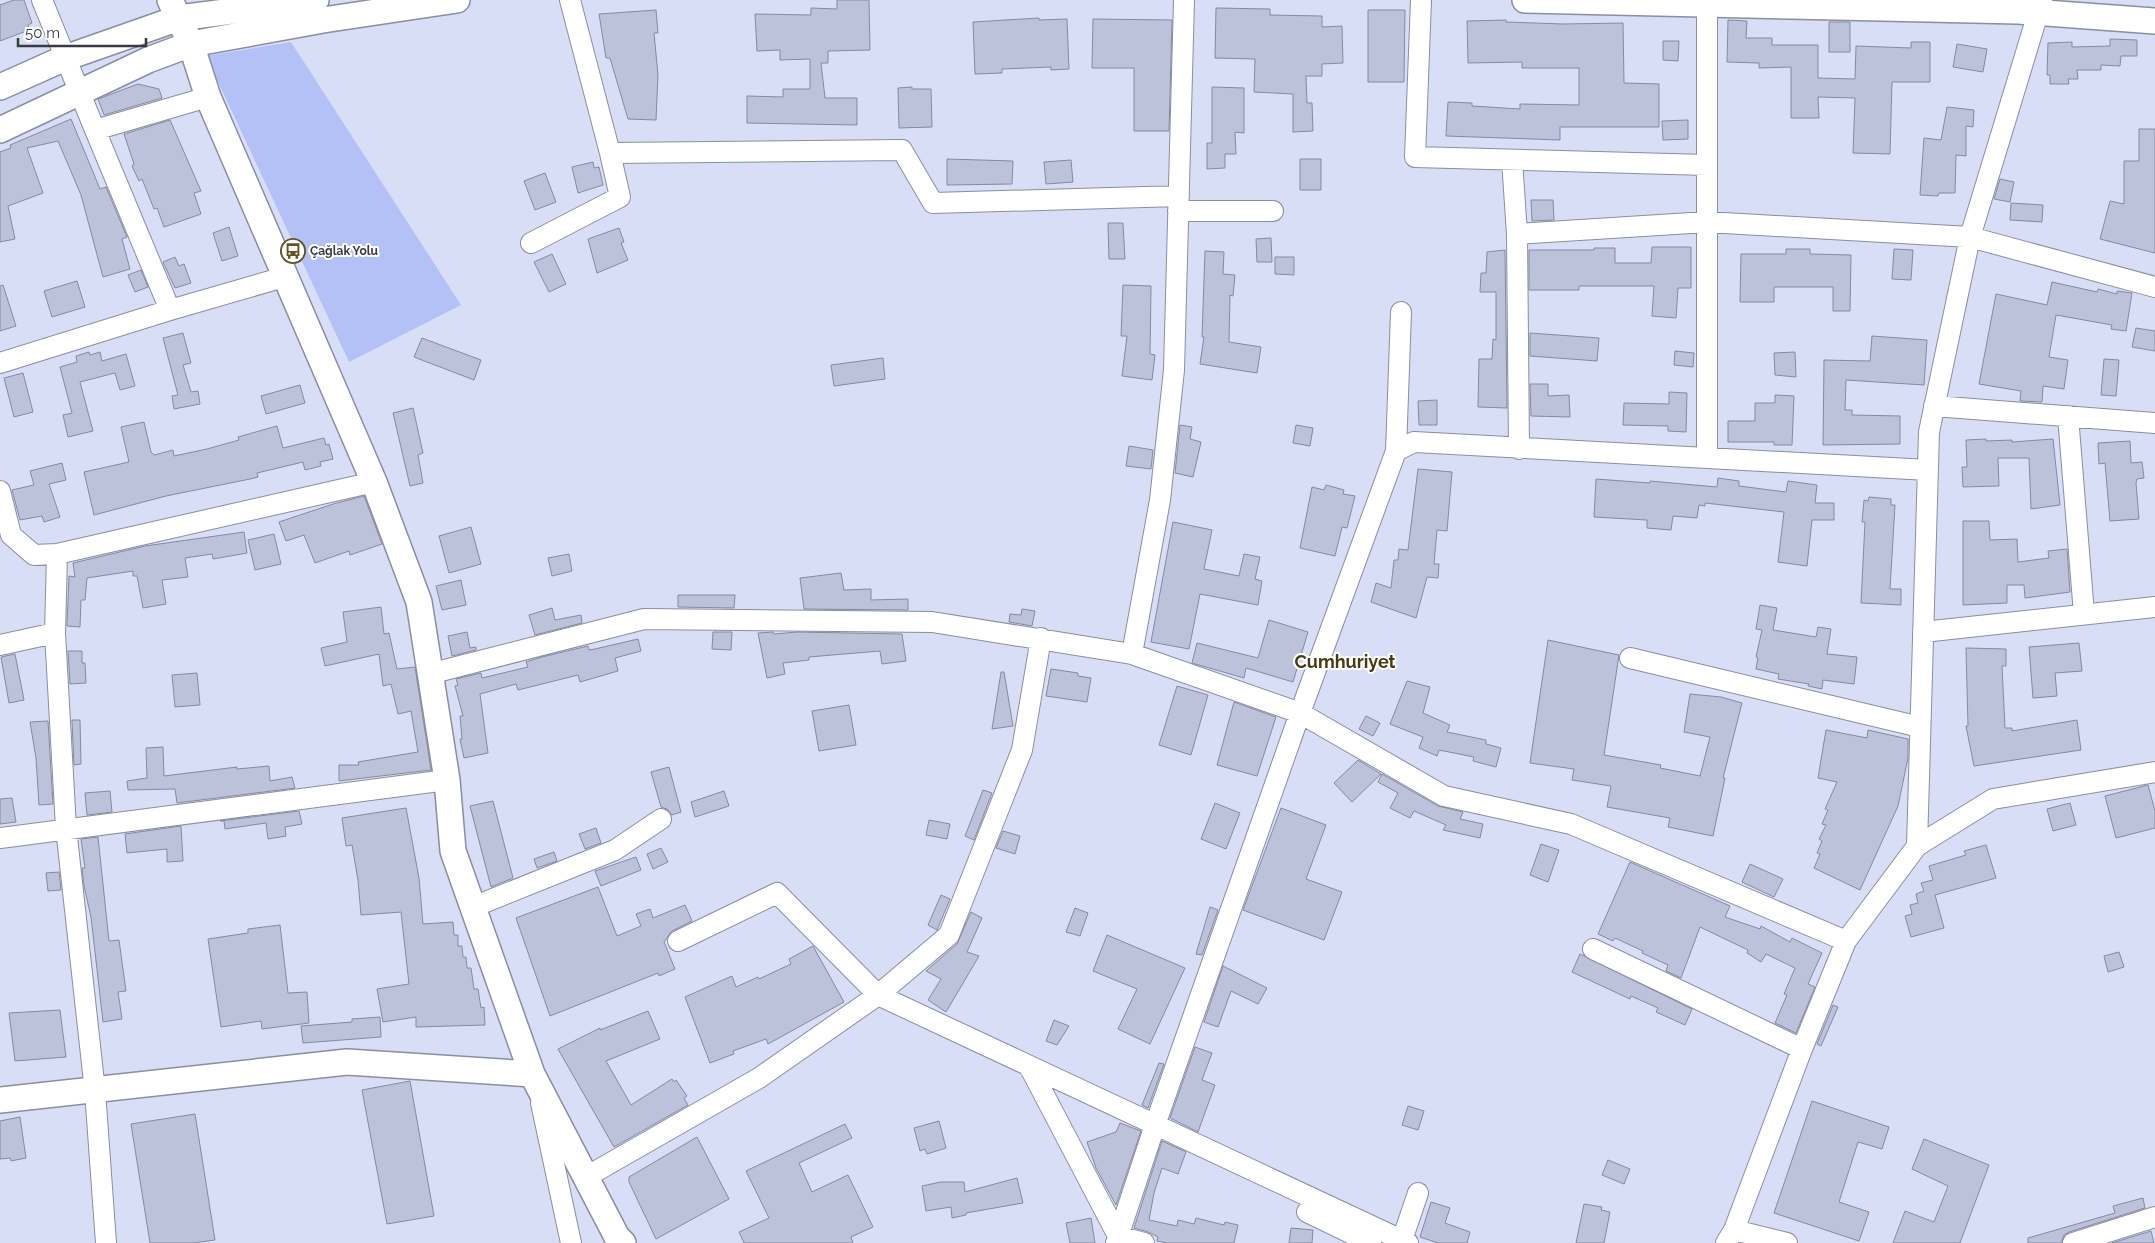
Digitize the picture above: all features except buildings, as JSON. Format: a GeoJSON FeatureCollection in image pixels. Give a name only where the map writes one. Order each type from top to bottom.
{"type":"FeatureCollection","features":[{"type":"Feature","properties":{"kind":"street"},"geometry":{"type":"LineString","coordinates":[[42,0],[170,310]]}},
{"type":"Feature","properties":{"kind":"street"},"geometry":{"type":"LineString","coordinates":[[0,87],[175,9],[316,0]]}},
{"type":"Feature","properties":{"kind":"street"},"geometry":{"type":"LineString","coordinates":[[0,130],[148,60],[191,44],[323,20],[456,0]]}},
{"type":"Feature","properties":{"kind":"street"},"geometry":{"type":"LineString","coordinates":[[531,244],[620,197],[570,0]]}},
{"type":"Feature","properties":{"kind":"street"},"geometry":{"type":"LineString","coordinates":[[1132,654],[1160,500],[1174,370],[1184,0]]}},
{"type":"Feature","properties":{"kind":"street"},"geometry":{"type":"LineString","coordinates":[[1421,0],[1415,156],[1707,165]]}},
{"type":"Feature","properties":{"kind":"street"},"geometry":{"type":"LineString","coordinates":[[1525,0],[2040,6],[2155,21]]}},
{"type":"Feature","properties":{"kind":"street"},"geometry":{"type":"LineString","coordinates":[[1707,2],[1708,458]]}},
{"type":"Feature","properties":{"kind":"street"},"geometry":{"type":"LineString","coordinates":[[1917,846],[1929,432],[1970,237],[2040,6]]}},
{"type":"Feature","properties":{"kind":"street"},"geometry":{"type":"LineString","coordinates":[[175,9],[191,44],[208,98],[374,482],[419,602],[446,780],[453,851],[535,1080],[571,1243]]}},
{"type":"Feature","properties":{"kind":"street"},"geometry":{"type":"LineString","coordinates":[[95,130],[208,98]]}},
{"type":"Feature","properties":{"kind":"street"},"geometry":{"type":"LineString","coordinates":[[610,152],[902,150],[933,203],[1179,204],[1273,211]]}},
{"type":"Feature","properties":{"kind":"street"},"geometry":{"type":"LineString","coordinates":[[1512,160],[1517,234],[1519,449]]}},
{"type":"Feature","properties":{"kind":"street"},"geometry":{"type":"LineString","coordinates":[[1517,234],[1707,222],[1970,237],[2155,287]]}},
{"type":"Feature","properties":{"kind":"street"},"geometry":{"type":"LineString","coordinates":[[0,363],[284,277]]}},
{"type":"Feature","properties":{"kind":"street"},"geometry":{"type":"LineString","coordinates":[[1117,1239],[1300,712],[1396,451],[1402,312]]}},
{"type":"Feature","properties":{"kind":"street"},"geometry":{"type":"LineString","coordinates":[[1934,406],[2155,423]]}},
{"type":"Feature","properties":{"kind":"street"},"geometry":{"type":"LineString","coordinates":[[2068,416],[2084,614]]}},
{"type":"Feature","properties":{"kind":"street"},"geometry":{"type":"LineString","coordinates":[[1396,451],[1414,442],[1928,470]]}},
{"type":"Feature","properties":{"kind":"street"},"geometry":{"type":"LineString","coordinates":[[0,491],[5,536],[34,555],[57,554],[374,482]]}},
{"type":"Feature","properties":{"kind":"street"},"geometry":{"type":"LineString","coordinates":[[57,554],[55,633],[66,828],[95,1091],[106,1243]]}},
{"type":"Feature","properties":{"kind":"street"},"geometry":{"type":"LineString","coordinates":[[1923,632],[2155,606]]}},
{"type":"Feature","properties":{"kind":"street"},"geometry":{"type":"LineString","coordinates":[[429,674],[644,619],[932,622],[1132,654],[1300,712],[1444,796],[1571,824],[1846,941]]}},
{"type":"Feature","properties":{"kind":"street"},"geometry":{"type":"LineString","coordinates":[[0,645],[55,633]]}},
{"type":"Feature","properties":{"kind":"street"},"geometry":{"type":"LineString","coordinates":[[586,1177],[759,1078],[878,995],[949,935],[1022,750],[1041,638]]}},
{"type":"Feature","properties":{"kind":"street"},"geometry":{"type":"LineString","coordinates":[[1630,658],[1920,728]]}},
{"type":"Feature","properties":{"kind":"street"},"geometry":{"type":"LineString","coordinates":[[1787,1243],[1730,1236],[1846,941],[1917,846],[1993,799],[2155,772]]}},
{"type":"Feature","properties":{"kind":"street"},"geometry":{"type":"LineString","coordinates":[[0,838],[446,780]]}},
{"type":"Feature","properties":{"kind":"street"},"geometry":{"type":"LineString","coordinates":[[473,907],[615,850],[661,819]]}},
{"type":"Feature","properties":{"kind":"street"},"geometry":{"type":"LineString","coordinates":[[678,941],[777,893],[878,995],[1404,1242],[1418,1193]]}},
{"type":"Feature","properties":{"kind":"street"},"geometry":{"type":"LineString","coordinates":[[1592,950],[1802,1049]]}},
{"type":"Feature","properties":{"kind":"street"},"geometry":{"type":"LineString","coordinates":[[0,1100],[347,1062],[535,1080]]}},
{"type":"Feature","properties":{"kind":"street"},"geometry":{"type":"LineString","coordinates":[[1029,1066],[1117,1239]]}},
{"type":"Feature","properties":{"kind":"street"},"geometry":{"type":"LineString","coordinates":[[535,1080],[617,1237],[623,1243]]}},
{"type":"Feature","properties":{"kind":"street"},"geometry":{"type":"LineString","coordinates":[[1155,1125],[1168,1140],[1187,1152],[1371,1243]]}},
{"type":"Feature","properties":{"kind":"street"},"geometry":{"type":"LineString","coordinates":[[2073,1243],[2155,1217]]}},
{"type":"Feature","properties":{"kind":"street"},"geometry":{"type":"LineString","coordinates":[[1117,1239],[1144,1243]]}},
{"type":"Feature","properties":{"kind":"shaded area"},"geometry":{"type":"Polygon","coordinates":[[[291,42],[461,305],[349,362],[206,56],[291,42]]]}},
{"type":"Feature","properties":{"kind":"place","name":"Çağlak Yolu"},"geometry":{"type":"Point","coordinates":[293,251]}},
{"type":"Feature","properties":{"kind":"district","name":"Cumhuriyet"},"geometry":{"type":"Point","coordinates":[1345,661]}}]}
